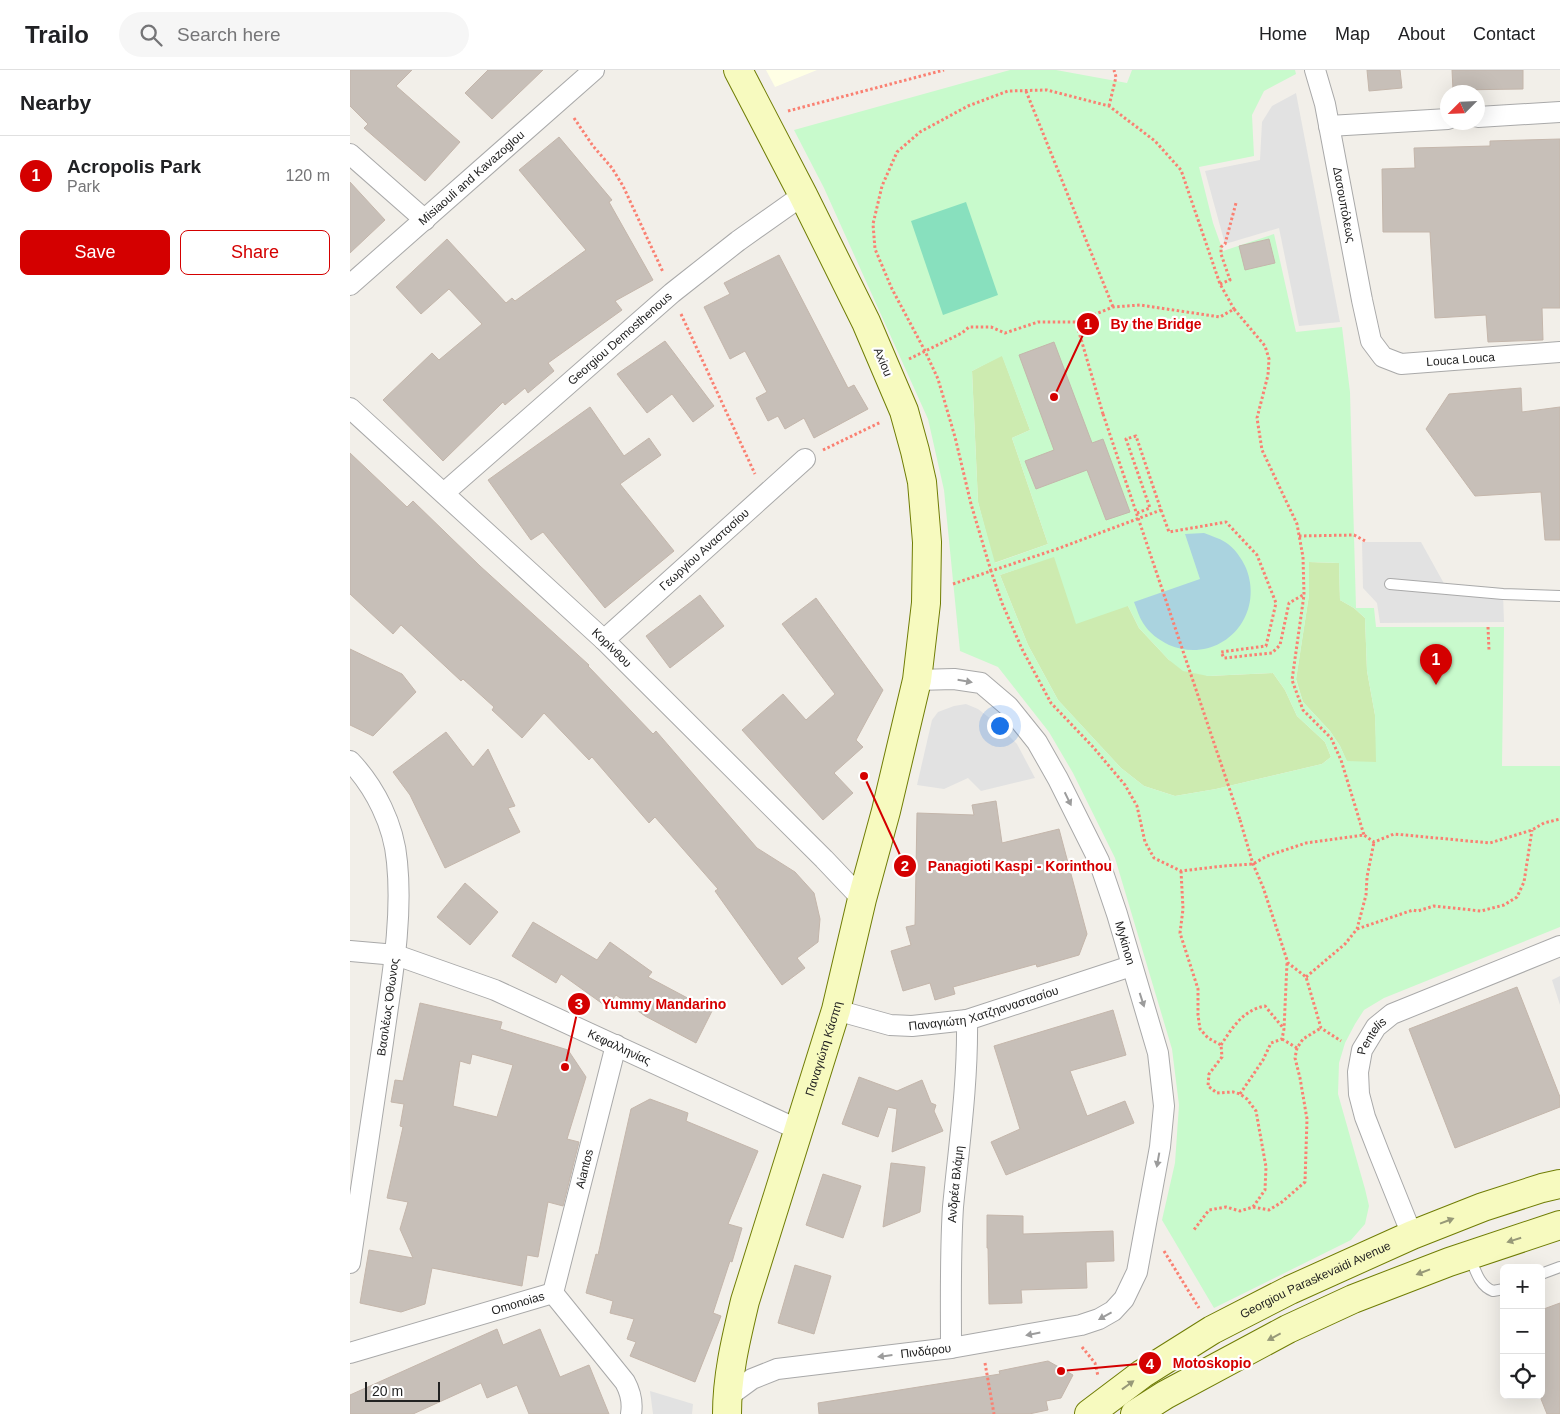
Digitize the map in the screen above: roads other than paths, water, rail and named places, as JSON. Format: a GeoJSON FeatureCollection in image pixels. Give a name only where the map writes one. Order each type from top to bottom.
{"type":"FeatureCollection","features":[{"type":"Feature","properties":{"kind":"street","name":"Axiou"},"geometry":{"type":"LineString","coordinates":[[738,70],[866,322],[904,411],[923,491],[927,542],[926,594],[917,680]]}},
{"type":"Feature","properties":{"kind":"street","name":"Δασουπόλεως"},"geometry":{"type":"LineString","coordinates":[[1315,70],[1325,104],[1371,340]]}},
{"type":"Feature","properties":{"kind":"street","name":"Misiaouli and Kavazoglou"},"geometry":{"type":"LineString","coordinates":[[350,285],[425,220],[588,72]]}},
{"type":"Feature","properties":{"kind":"street"},"geometry":{"type":"LineString","coordinates":[[1485,117],[1560,112]]}},
{"type":"Feature","properties":{"kind":"street"},"geometry":{"type":"LineString","coordinates":[[1329,126],[1440,119]]}},
{"type":"Feature","properties":{"kind":"street"},"geometry":{"type":"LineString","coordinates":[[350,154],[425,220]]}},
{"type":"Feature","properties":{"kind":"street","name":"Georgiou Demosthenous"},"geometry":{"type":"LineString","coordinates":[[444,493],[672,293],[738,240],[803,195]]}},
{"type":"Feature","properties":{"kind":"street","name":"Louca Louca"},"geometry":{"type":"LineString","coordinates":[[1371,340],[1383,357],[1401,364],[1560,352]]}},
{"type":"Feature","properties":{"kind":"street","name":"Κορίνθου"},"geometry":{"type":"LineString","coordinates":[[350,408],[604,640],[862,899]]}},
{"type":"Feature","properties":{"kind":"street","name":"Γεωργίου Αναστασίου"},"geometry":{"type":"LineString","coordinates":[[604,640],[805,459]]}},
{"type":"Feature","properties":{"kind":"street","name":"Mykinon"},"geometry":{"type":"LineString","coordinates":[[917,680],[954,679],[981,684],[1008,706],[1037,742],[1058,779],[1099,861],[1117,914],[1158,1053],[1164,1106],[1160,1147],[1145,1220],[1137,1272],[1124,1298]]}},
{"type":"Feature","properties":{"kind":"street","name":"Παναγιώτη Κάσπη"},"geometry":{"type":"LineString","coordinates":[[727,1406],[734,1343],[745,1301],[836,1010],[917,680]]}},
{"type":"Feature","properties":{"kind":"street","name":"Βασιλέως Όθωνος"},"geometry":{"type":"LineString","coordinates":[[350,760],[363,775],[380,804],[393,837],[397,861],[398,892],[396,955],[350,1263]]}},
{"type":"Feature","properties":{"kind":"street","name":"Pentelis"},"geometry":{"type":"LineString","coordinates":[[1412,1235],[1365,1117],[1359,1094],[1358,1072],[1362,1050],[1376,1027],[1392,1014],[1560,946]]}},
{"type":"Feature","properties":{"kind":"street","name":"Κεφαλληνίας"},"geometry":{"type":"LineString","coordinates":[[350,951],[396,955],[495,990],[799,1130]]}},
{"type":"Feature","properties":{"kind":"street","name":"Παναγιώτη Χατζηαναστασίου"},"geometry":{"type":"LineString","coordinates":[[836,1010],[890,1025],[912,1026],[967,1020],[1131,966]]}},
{"type":"Feature","properties":{"kind":"street","name":"Ανδρέα Βλάμη"},"geometry":{"type":"LineString","coordinates":[[951,1348],[953,1209],[967,1062],[967,1020]]}},
{"type":"Feature","properties":{"kind":"street","name":"Aiantos"},"geometry":{"type":"LineString","coordinates":[[553,1293],[616,1045]]}},
{"type":"Feature","properties":{"kind":"street","name":"Georgiou Paraskevaidi Avenue"},"geometry":{"type":"LineString","coordinates":[[1096,1409],[1156,1365],[1212,1330],[1290,1290],[1412,1235],[1483,1207],[1560,1184]]}},
{"type":"Feature","properties":{"kind":"street"},"geometry":{"type":"LineString","coordinates":[[1136,1414],[1165,1395],[1288,1329],[1353,1299],[1469,1255],[1560,1225]]}},
{"type":"Feature","properties":{"kind":"street","name":"Omonoias"},"geometry":{"type":"LineString","coordinates":[[350,1353],[553,1293],[626,1382],[630,1393],[632,1409]]}},
{"type":"Feature","properties":{"kind":"street","name":"Πινδάρου"},"geometry":{"type":"LineString","coordinates":[[727,1406],[752,1379],[777,1369],[951,1348],[1067,1327],[1099,1319],[1113,1311],[1124,1298]]}},
{"type":"Feature","properties":{"kind":"lane"},"geometry":{"type":"LineString","coordinates":[[1390,584],[1503,594],[1560,596]]}},
{"type":"Feature","properties":{"kind":"lane"},"geometry":{"type":"LineString","coordinates":[[1469,1255],[1484,1286],[1493,1291],[1500,1290]]}},
{"type":"Feature","properties":{"kind":"lane"},"geometry":{"type":"LineString","coordinates":[[1545,1273],[1560,1267]]}},
{"type":"Feature","properties":{"kind":"water"},"geometry":{"type":"Polygon","coordinates":[[[1204,533],[1228,544],[1240,557],[1246,568],[1250,587],[1249,604],[1244,620],[1234,633],[1221,643],[1205,649],[1187,650],[1169,645],[1151,633],[1145,627],[1134,602],[1200,579],[1185,534],[1204,533]]]}},
{"type":"Feature","properties":{"kind":"place","name":"By the Bridge"},"geometry":{"type":"Point","coordinates":[1054,397]}},
{"type":"Feature","properties":{"kind":"place","name":"Acropolis Park"},"geometry":{"type":"Point","coordinates":[1436,685]}},
{"type":"Feature","properties":{"kind":"place","name":"Panagioti Kaspi - Korinthou"},"geometry":{"type":"Point","coordinates":[864,776]}},
{"type":"Feature","properties":{"kind":"place","name":"Yummy Mandarino"},"geometry":{"type":"Point","coordinates":[565,1067]}},
{"type":"Feature","properties":{"kind":"place","name":"Motoskopio"},"geometry":{"type":"Point","coordinates":[1061,1371]}}]}
